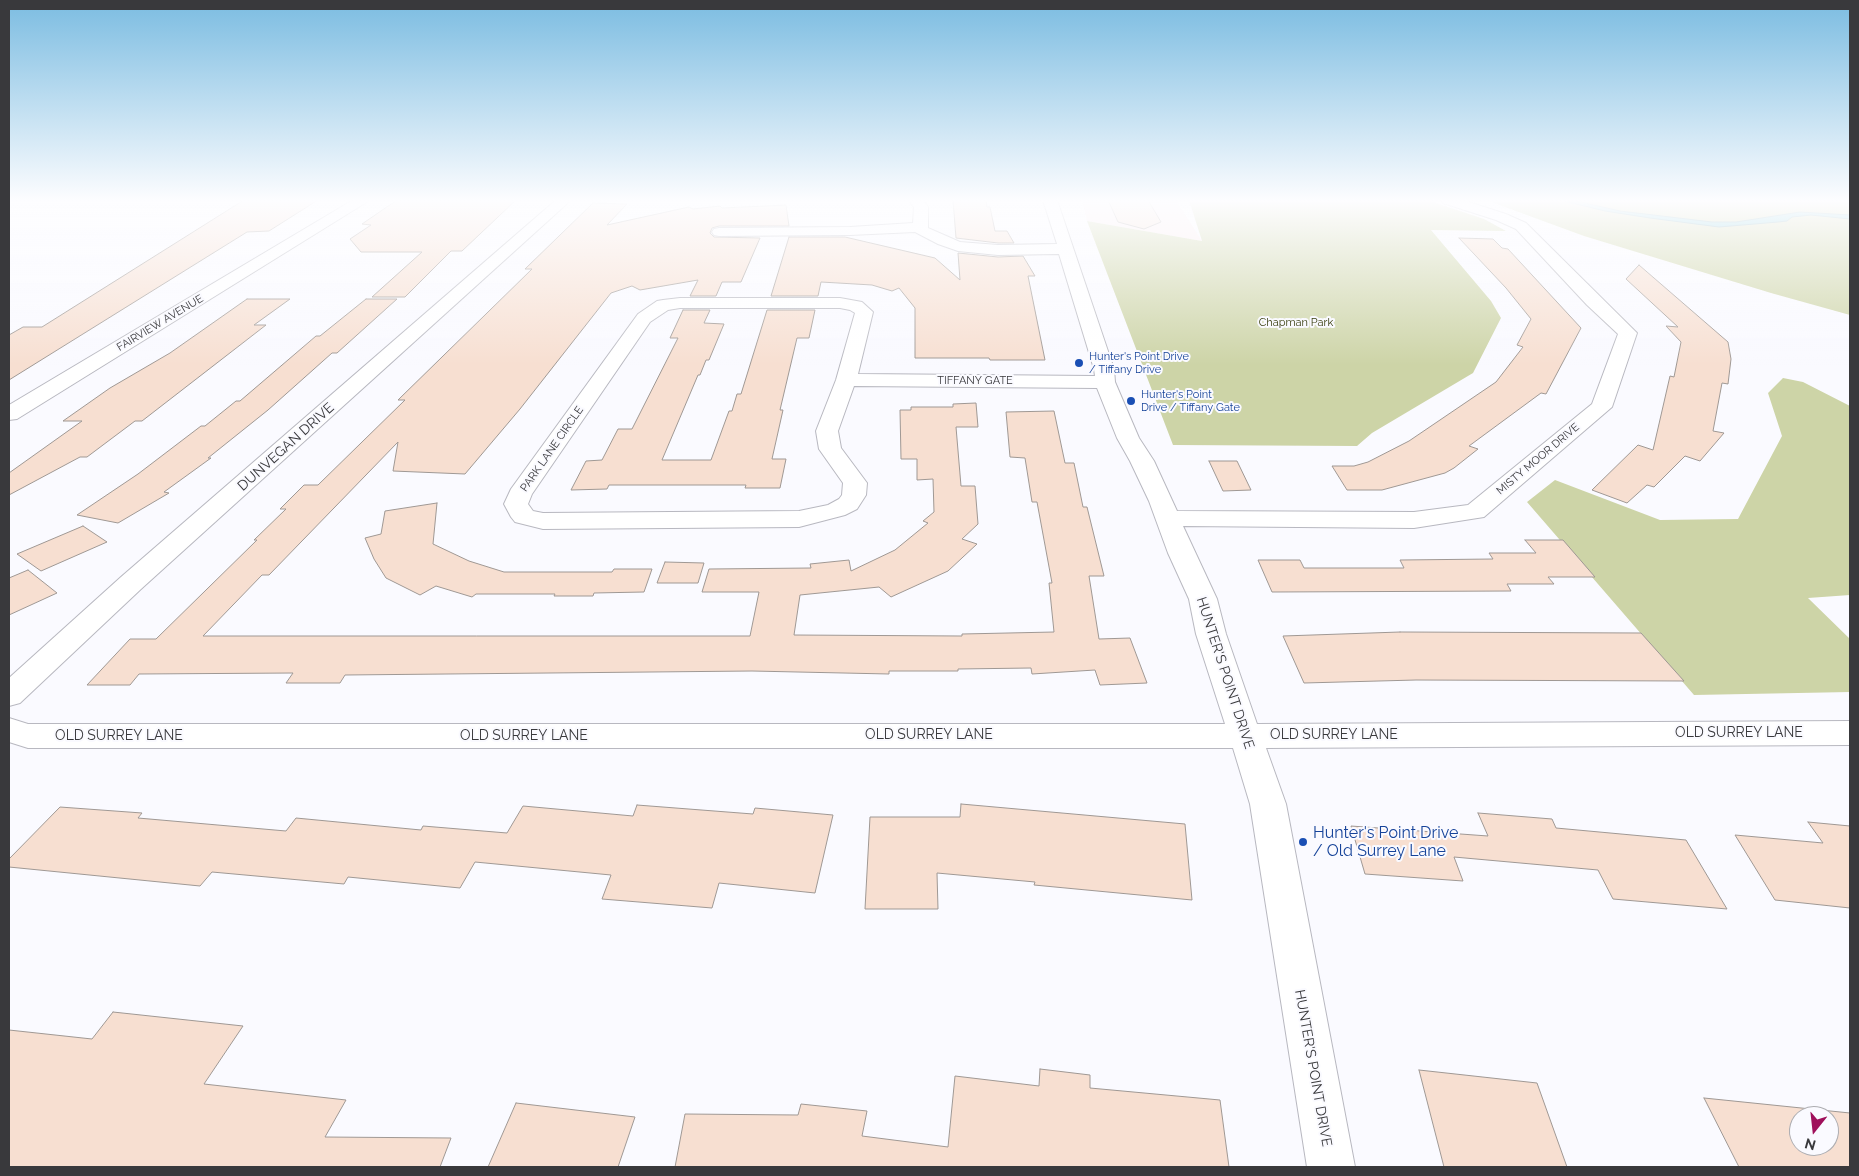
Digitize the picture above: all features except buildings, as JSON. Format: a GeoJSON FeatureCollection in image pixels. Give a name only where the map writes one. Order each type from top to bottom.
{"type":"FeatureCollection","features":[{"type":"Feature","properties":{"kind":"street","name":"FAIRVIEW AVENUE"},"geometry":{"type":"LineString","coordinates":[[9,414],[272,255]]}},
{"type":"Feature","properties":{"kind":"street","name":"DUNVEGAN DRIVE"},"geometry":{"type":"LineString","coordinates":[[9,695],[132,583],[502,255]]}},
{"type":"Feature","properties":{"kind":"street","name":"HUNTER'S POINT DRIVE"},"geometry":{"type":"LineString","coordinates":[[1069,255],[1104,369],[1105,382],[1128,438],[1142,461],[1169,518],[1181,553],[1203,599],[1210,634],[1268,804],[1331,1167]]}},
{"type":"Feature","properties":{"kind":"street","name":"MISTY MOOR DRIVE"},"geometry":{"type":"LineString","coordinates":[[1169,518],[1414,520],[1475,512],[1601,407],[1628,333],[1593,301],[1549,255]]}},
{"type":"Feature","properties":{"kind":"street","name":"PARK LANE CIRCLE"},"geometry":{"type":"LineString","coordinates":[[680,303],[840,303],[856,306],[864,312],[864,315],[846,380],[833,419],[826,431],[827,440],[836,459],[855,483],[854,495],[848,504],[836,510],[799,519],[543,521],[524,517],[516,504],[520,494],[644,318],[663,305],[680,303]]}},
{"type":"Feature","properties":{"kind":"street","name":"TIFFANY GATE"},"geometry":{"type":"LineString","coordinates":[[846,380],[1105,382]]}},
{"type":"Feature","properties":{"kind":"street","name":"OLD SURREY LANE"},"geometry":{"type":"LineString","coordinates":[[9,730],[28,736],[1245,736],[1850,733]]}},
{"type":"Feature","properties":{"kind":"green space","name":"Chapman Park"},"geometry":{"type":"Polygon","coordinates":[[[1100,255],[1452,255],[1491,301],[1501,318],[1473,373],[1372,433],[1357,446],[1173,445],[1100,255]]]}},
{"type":"Feature","properties":{"kind":"green space"},"geometry":{"type":"Polygon","coordinates":[[[1646,255],[1850,255],[1850,315],[1646,255]]]}},
{"type":"Feature","properties":{"kind":"green space"},"geometry":{"type":"Polygon","coordinates":[[[1783,378],[1803,382],[1850,406],[1850,595],[1808,598],[1850,639],[1850,692],[1694,695],[1527,502],[1555,480],[1660,520],[1738,519],[1782,436],[1768,393],[1783,378]]]}},
{"type":"Feature","properties":{"kind":"place","name":"Hunter's Point Drive / Tiffany Drive"},"geometry":{"type":"Point","coordinates":[1079,363]}},
{"type":"Feature","properties":{"kind":"place","name":"Hunter's Point Drive / Tiffany Gate"},"geometry":{"type":"Point","coordinates":[1131,401]}},
{"type":"Feature","properties":{"kind":"place","name":"Hunter's Point Drive / Old Surrey Lane"},"geometry":{"type":"Point","coordinates":[1303,842]}}]}
